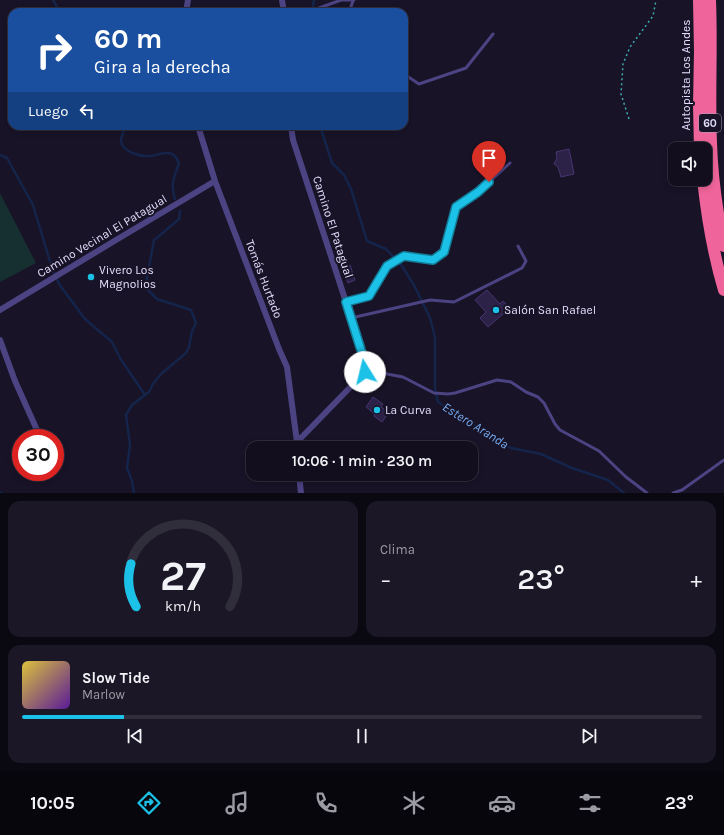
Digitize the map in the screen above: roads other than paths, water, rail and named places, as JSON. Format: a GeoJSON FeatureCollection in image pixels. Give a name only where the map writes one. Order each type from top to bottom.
{"type":"FeatureCollection","features":[{"type":"Feature","properties":{"kind":"highway","name":"Autopista Los Andes"},"geometry":{"type":"LineString","coordinates":[[699,0],[700,142]]}},
{"type":"Feature","properties":{"kind":"highway","name":"Autopista Los Andes"},"geometry":{"type":"LineString","coordinates":[[710,0],[711,160],[724,246]]}},
{"type":"Feature","properties":{"kind":"highway"},"geometry":{"type":"LineString","coordinates":[[704,186],[706,212],[724,290]]}},
{"type":"Feature","properties":{"kind":"street","name":"Tomás Hurtado"},"geometry":{"type":"LineString","coordinates":[[199,130],[215,181],[287,367],[296,441]]}},
{"type":"Feature","properties":{"kind":"street","name":"Camino El Patagual"},"geometry":{"type":"LineString","coordinates":[[292,130],[293,140],[366,366],[365,372]]}},
{"type":"Feature","properties":{"kind":"street","name":"Camino Vecinal El Patagual"},"geometry":{"type":"LineString","coordinates":[[0,310],[215,181]]}},
{"type":"Feature","properties":{"kind":"street"},"geometry":{"type":"LineString","coordinates":[[0,340],[15,381],[37,429]]}},
{"type":"Feature","properties":{"kind":"street"},"geometry":{"type":"LineString","coordinates":[[301,441],[365,372]]}},
{"type":"Feature","properties":{"kind":"street"},"geometry":{"type":"LineString","coordinates":[[300,481],[301,493]]}},
{"type":"Feature","properties":{"kind":"lane"},"geometry":{"type":"LineString","coordinates":[[319,8],[341,0],[353,0]]}},
{"type":"Feature","properties":{"kind":"lane"},"geometry":{"type":"LineString","coordinates":[[408,77],[419,84],[466,68],[493,34]]}},
{"type":"Feature","properties":{"kind":"lane"},"geometry":{"type":"LineString","coordinates":[[346,302],[369,296],[387,266],[404,256],[433,260],[444,252],[456,207],[478,192],[510,163]]}},
{"type":"Feature","properties":{"kind":"lane"},"geometry":{"type":"LineString","coordinates":[[351,318],[430,300],[454,302],[522,268],[526,261],[518,246]]}},
{"type":"Feature","properties":{"kind":"lane"},"geometry":{"type":"LineString","coordinates":[[365,372],[376,372],[403,377],[434,393],[448,394],[497,380],[511,382],[526,392],[538,397],[544,403],[555,424],[560,430],[599,451],[626,477],[647,493]]}},
{"type":"Feature","properties":{"kind":"lane"},"geometry":{"type":"LineString","coordinates":[[673,493],[682,490],[724,460]]}},
{"type":"Feature","properties":{"kind":"waterway"},"geometry":{"type":"LineString","coordinates":[[53,0],[58,8]]}},
{"type":"Feature","properties":{"kind":"waterway","name":"Estero Aranda"},"geometry":{"type":"LineString","coordinates":[[313,8],[314,0]]}},
{"type":"Feature","properties":{"kind":"waterway"},"geometry":{"type":"LineString","coordinates":[[124,130],[121,138],[122,145],[132,153],[146,156],[164,153],[174,155],[179,163],[173,185],[175,199]]}},
{"type":"Feature","properties":{"kind":"waterway","name":"Estero Aranda"},"geometry":{"type":"LineString","coordinates":[[321,130],[332,163],[344,175],[351,189],[367,241],[386,249],[402,266],[415,287],[430,318],[435,337],[435,389],[438,402],[478,427],[498,442],[511,448],[541,454],[572,468],[608,480],[624,493]]}},
{"type":"Feature","properties":{"kind":"waterway"},"geometry":{"type":"LineString","coordinates":[[0,155],[7,158],[33,205],[51,265],[59,284],[85,319],[112,342],[120,358],[145,395]]}},
{"type":"Feature","properties":{"kind":"waterway"},"geometry":{"type":"LineString","coordinates":[[134,493],[132,481],[127,468],[130,445],[126,415],[132,405],[149,392],[161,374],[186,353],[189,347],[192,331],[196,323],[191,310],[157,299],[148,290],[147,275],[154,240],[179,219],[180,211]]}},
{"type":"Feature","properties":{"kind":"place","name":"Vivero Los Magnolios"},"geometry":{"type":"Point","coordinates":[91,277]}},
{"type":"Feature","properties":{"kind":"place","name":"Salón San Rafael"},"geometry":{"type":"Point","coordinates":[496,310]}},
{"type":"Feature","properties":{"kind":"place","name":"La Curva"},"geometry":{"type":"Point","coordinates":[377,410]}}]}
